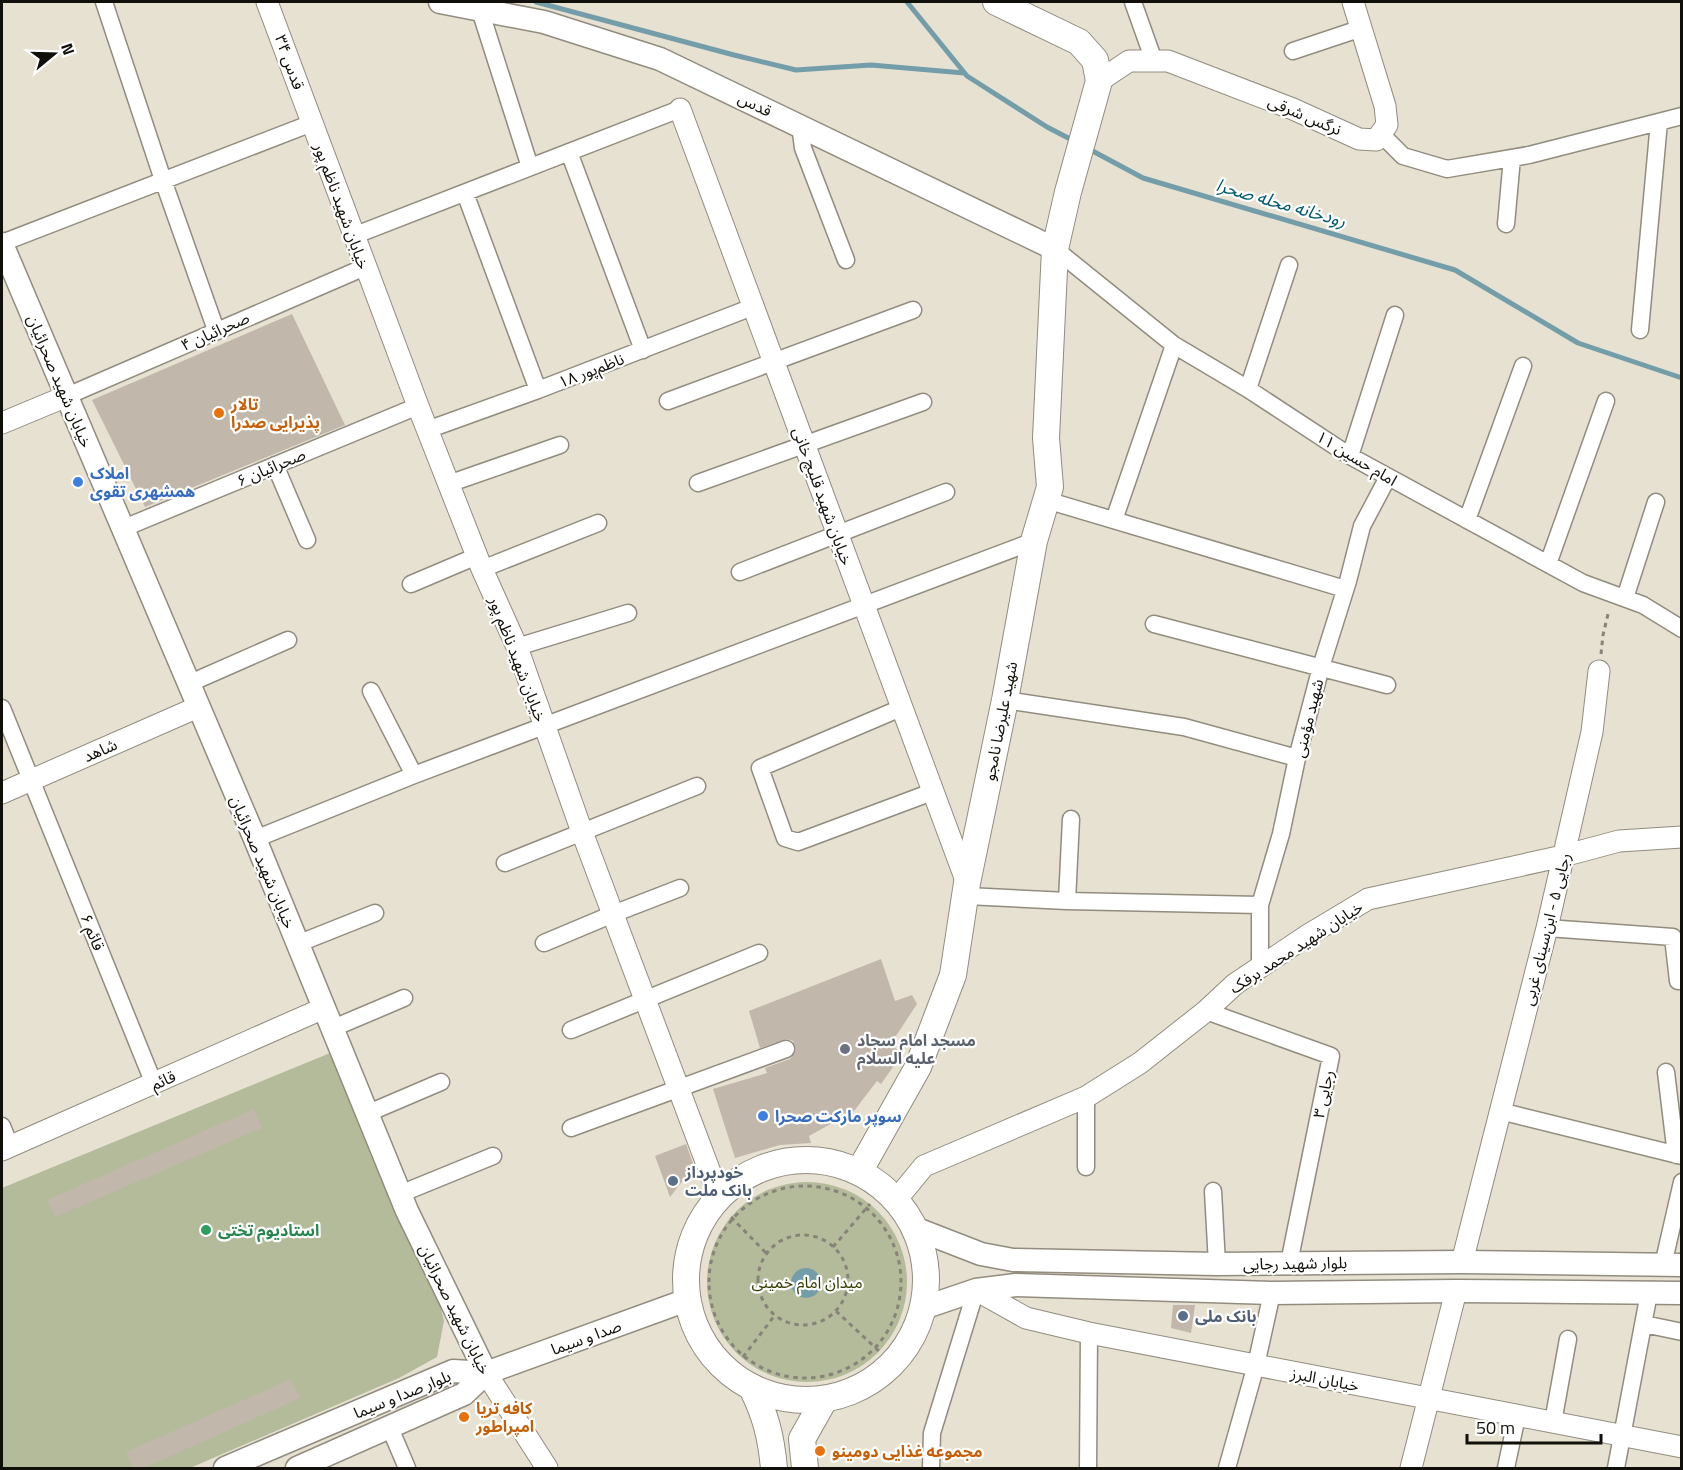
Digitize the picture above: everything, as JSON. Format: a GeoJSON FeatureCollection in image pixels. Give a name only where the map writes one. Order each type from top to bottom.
{"type":"FeatureCollection","features":[{"type":"Feature","properties":{"kind":"main road","name":"قدس"},"geometry":{"type":"LineString","coordinates":[[440,2],[544,22],[660,59],[1055,249]]}},
{"type":"Feature","properties":{"kind":"main road"},"geometry":{"type":"LineString","coordinates":[[998,2],[1079,42],[1095,60],[1100,81]]}},
{"type":"Feature","properties":{"kind":"main road","name":"شهید علیرضا نامجو"},"geometry":{"type":"LineString","coordinates":[[859,1172],[918,1067],[953,975],[967,889],[1034,541],[1050,487],[1046,438],[1055,249],[1068,192],[1100,81]]}},
{"type":"Feature","properties":{"kind":"main road","name":"خیابان شهید صحرائیان"},"geometry":{"type":"LineString","coordinates":[[2,244],[255,839],[400,1194],[486,1373]]}},
{"type":"Feature","properties":{"kind":"main road"},"geometry":{"type":"LineString","coordinates":[[785,1161],[823,1161],[859,1172],[896,1200],[914,1228],[923,1251],[926,1280],[923,1308],[910,1341],[888,1369],[859,1389],[824,1400],[788,1400],[752,1388],[722,1366],[699,1336],[687,1300],[687,1263],[698,1227],[728,1210],[750,1174],[785,1161]]}},
{"type":"Feature","properties":{"kind":"main road","name":"بلوار شهید رجایی"},"geometry":{"type":"LineString","coordinates":[[914,1228],[981,1254],[1013,1260],[1217,1264],[1462,1262],[1672,1265]]}},
{"type":"Feature","properties":{"kind":"main road"},"geometry":{"type":"LineString","coordinates":[[1456,1291],[1462,1262]]}},
{"type":"Feature","properties":{"kind":"main road","name":"بلوار شهید رجایی"},"geometry":{"type":"LineString","coordinates":[[923,1308],[976,1290],[1016,1285],[1272,1293],[1456,1291],[1682,1293]]}},
{"type":"Feature","properties":{"kind":"main road","name":"صدا و سیما"},"geometry":{"type":"LineString","coordinates":[[486,1373],[687,1300]]}},
{"type":"Feature","properties":{"kind":"main road","name":"بلوار صدا و سیما"},"geometry":{"type":"LineString","coordinates":[[225,1468],[453,1371],[486,1373]]}},
{"type":"Feature","properties":{"kind":"main road","name":"بلوار صدا و سیما"},"geometry":{"type":"LineString","coordinates":[[297,1468],[464,1395],[486,1373]]}},
{"type":"Feature","properties":{"kind":"main road"},"geometry":{"type":"LineString","coordinates":[[752,1388],[764,1412],[771,1437],[774,1468]]}},
{"type":"Feature","properties":{"kind":"main road"},"geometry":{"type":"LineString","coordinates":[[805,1468],[802,1438],[824,1400]]}},
{"type":"Feature","properties":{"kind":"street"},"geometry":{"type":"LineString","coordinates":[[104,2],[216,330]]}},
{"type":"Feature","properties":{"kind":"street","name":"قدس ۳۴"},"geometry":{"type":"LineString","coordinates":[[267,2],[312,123]]}},
{"type":"Feature","properties":{"kind":"street"},"geometry":{"type":"LineString","coordinates":[[1133,2],[1154,61]]}},
{"type":"Feature","properties":{"kind":"street"},"geometry":{"type":"LineString","coordinates":[[1353,2],[1385,106],[1388,125],[1381,134],[1403,156],[1447,169],[1512,158],[1682,117]]}},
{"type":"Feature","properties":{"kind":"street"},"geometry":{"type":"LineString","coordinates":[[480,10],[530,168]]}},
{"type":"Feature","properties":{"kind":"street"},"geometry":{"type":"LineString","coordinates":[[1293,51],[1362,28]]}},
{"type":"Feature","properties":{"kind":"street","name":"نرگس شرقی"},"geometry":{"type":"LineString","coordinates":[[1100,81],[1129,61],[1168,61],[1293,109],[1359,139],[1376,140],[1381,134]]}},
{"type":"Feature","properties":{"kind":"street"},"geometry":{"type":"LineString","coordinates":[[353,236],[680,109]]}},
{"type":"Feature","properties":{"kind":"street","name":"خیابان شهید قلیچ خانی"},"geometry":{"type":"LineString","coordinates":[[680,109],[755,306],[773,362],[967,889]]}},
{"type":"Feature","properties":{"kind":"street"},"geometry":{"type":"LineString","coordinates":[[1640,330],[1659,122]]}},
{"type":"Feature","properties":{"kind":"street"},"geometry":{"type":"LineString","coordinates":[[2,244],[312,123]]}},
{"type":"Feature","properties":{"kind":"street","name":"خیابان شهید ناظم پور"},"geometry":{"type":"LineString","coordinates":[[312,123],[364,267],[427,430],[479,563],[516,647],[612,914],[728,1210]]}},
{"type":"Feature","properties":{"kind":"street"},"geometry":{"type":"LineString","coordinates":[[800,125],[803,148],[846,260]]}},
{"type":"Feature","properties":{"kind":"street"},"geometry":{"type":"LineString","coordinates":[[569,152],[643,350]]}},
{"type":"Feature","properties":{"kind":"street"},"geometry":{"type":"LineString","coordinates":[[1506,224],[1512,158]]}},
{"type":"Feature","properties":{"kind":"street"},"geometry":{"type":"LineString","coordinates":[[465,193],[538,390]]}},
{"type":"Feature","properties":{"kind":"street","name":"امام حسین ۱۱"},"geometry":{"type":"LineString","coordinates":[[1055,249],[1174,345],[1248,389],[1350,456],[1582,583],[1643,605],[1682,629]]}},
{"type":"Feature","properties":{"kind":"street"},"geometry":{"type":"LineString","coordinates":[[1248,389],[1289,265]]}},
{"type":"Feature","properties":{"kind":"street","name":"صحرائیان ۴"},"geometry":{"type":"LineString","coordinates":[[67,396],[364,267]]}},
{"type":"Feature","properties":{"kind":"street","name":"ناظم‌پور ۱۸"},"geometry":{"type":"LineString","coordinates":[[427,430],[538,390],[755,306]]}},
{"type":"Feature","properties":{"kind":"street"},"geometry":{"type":"LineString","coordinates":[[668,401],[913,310]]}},
{"type":"Feature","properties":{"kind":"street"},"geometry":{"type":"LineString","coordinates":[[1350,456],[1395,315]]}},
{"type":"Feature","properties":{"kind":"street"},"geometry":{"type":"LineString","coordinates":[[1114,520],[1174,345]]}},
{"type":"Feature","properties":{"kind":"street"},"geometry":{"type":"LineString","coordinates":[[1467,520],[1523,366]]}},
{"type":"Feature","properties":{"kind":"street"},"geometry":{"type":"LineString","coordinates":[[2,423],[67,396]]}},
{"type":"Feature","properties":{"kind":"street"},"geometry":{"type":"LineString","coordinates":[[1548,564],[1606,401]]}},
{"type":"Feature","properties":{"kind":"street"},"geometry":{"type":"LineString","coordinates":[[698,483],[923,402]]}},
{"type":"Feature","properties":{"kind":"street","name":"صحرائیان ۶"},"geometry":{"type":"LineString","coordinates":[[124,528],[418,406]]}},
{"type":"Feature","properties":{"kind":"street"},"geometry":{"type":"LineString","coordinates":[[448,483],[560,445]]}},
{"type":"Feature","properties":{"kind":"street"},"geometry":{"type":"LineString","coordinates":[[275,465],[307,540]]}},
{"type":"Feature","properties":{"kind":"street","name":"شهید مؤمنی"},"geometry":{"type":"LineString","coordinates":[[1260,968],[1260,905],[1281,834],[1320,667],[1362,526],[1388,477]]}},
{"type":"Feature","properties":{"kind":"street"},"geometry":{"type":"LineString","coordinates":[[740,572],[946,492]]}},
{"type":"Feature","properties":{"kind":"street"},"geometry":{"type":"LineString","coordinates":[[1047,500],[1345,589]]}},
{"type":"Feature","properties":{"kind":"street"},"geometry":{"type":"LineString","coordinates":[[1619,596],[1656,502]]}},
{"type":"Feature","properties":{"kind":"street"},"geometry":{"type":"LineString","coordinates":[[411,584],[598,523]]}},
{"type":"Feature","properties":{"kind":"street"},"geometry":{"type":"LineString","coordinates":[[255,839],[414,775],[1034,541]]}},
{"type":"Feature","properties":{"kind":"street"},"geometry":{"type":"LineString","coordinates":[[516,647],[628,613]]}},
{"type":"Feature","properties":{"kind":"street"},"geometry":{"type":"LineString","coordinates":[[1154,624],[1387,685]]}},
{"type":"Feature","properties":{"kind":"street"},"geometry":{"type":"LineString","coordinates":[[188,684],[288,640]]}},
{"type":"Feature","properties":{"kind":"street","name":"رجایی ۵ - ابن‌سینای غربی"},"geometry":{"type":"LineString","coordinates":[[1462,1262],[1547,928],[1592,732],[1599,671]]}},
{"type":"Feature","properties":{"kind":"street"},"geometry":{"type":"LineString","coordinates":[[371,691],[414,775]]}},
{"type":"Feature","properties":{"kind":"street"},"geometry":{"type":"LineString","coordinates":[[1005,700],[1184,727],[1298,758]]}},
{"type":"Feature","properties":{"kind":"street","name":"شاهد"},"geometry":{"type":"LineString","coordinates":[[2,793],[198,707]]}},
{"type":"Feature","properties":{"kind":"street","name":"قائم ۶"},"geometry":{"type":"LineString","coordinates":[[2,708],[154,1084]]}},
{"type":"Feature","properties":{"kind":"street"},"geometry":{"type":"LineString","coordinates":[[901,708],[760,768],[785,837],[798,842],[932,792]]}},
{"type":"Feature","properties":{"kind":"street"},"geometry":{"type":"LineString","coordinates":[[505,863],[697,786]]}},
{"type":"Feature","properties":{"kind":"street"},"geometry":{"type":"LineString","coordinates":[[1067,901],[1071,819]]}},
{"type":"Feature","properties":{"kind":"street","name":"خیابان شهید محمد برفک"},"geometry":{"type":"LineString","coordinates":[[896,1200],[924,1166],[1086,1098],[1140,1063],[1206,1011],[1235,984],[1308,935],[1368,899],[1563,856],[1619,841],[1682,837]]}},
{"type":"Feature","properties":{"kind":"street"},"geometry":{"type":"LineString","coordinates":[[544,943],[680,888]]}},
{"type":"Feature","properties":{"kind":"street"},"geometry":{"type":"LineString","coordinates":[[967,889],[1067,901],[1260,905]]}},
{"type":"Feature","properties":{"kind":"street"},"geometry":{"type":"LineString","coordinates":[[297,944],[375,913]]}},
{"type":"Feature","properties":{"kind":"street"},"geometry":{"type":"LineString","coordinates":[[1547,928],[1673,937],[1678,981]]}},
{"type":"Feature","properties":{"kind":"street"},"geometry":{"type":"LineString","coordinates":[[572,1030],[759,953]]}},
{"type":"Feature","properties":{"kind":"street"},"geometry":{"type":"LineString","coordinates":[[327,1019],[404,998]]}},
{"type":"Feature","properties":{"kind":"street","name":"رجایی ۳"},"geometry":{"type":"LineString","coordinates":[[1206,1011],[1331,1056],[1289,1263]]}},
{"type":"Feature","properties":{"kind":"street","name":"قائم"},"geometry":{"type":"LineString","coordinates":[[6,1148],[154,1084],[327,1019]]}},
{"type":"Feature","properties":{"kind":"street"},"geometry":{"type":"LineString","coordinates":[[571,1128],[786,1049]]}},
{"type":"Feature","properties":{"kind":"street"},"geometry":{"type":"LineString","coordinates":[[1500,1111],[1678,1156],[1666,1072]]}},
{"type":"Feature","properties":{"kind":"street"},"geometry":{"type":"LineString","coordinates":[[366,1114],[441,1082]]}},
{"type":"Feature","properties":{"kind":"street"},"geometry":{"type":"LineString","coordinates":[[1086,1098],[1086,1167]]}},
{"type":"Feature","properties":{"kind":"street"},"geometry":{"type":"LineString","coordinates":[[2,1126],[6,1148]]}},
{"type":"Feature","properties":{"kind":"street"},"geometry":{"type":"LineString","coordinates":[[400,1194],[493,1156]]}},
{"type":"Feature","properties":{"kind":"street"},"geometry":{"type":"LineString","coordinates":[[1672,1265],[1682,1182]]}},
{"type":"Feature","properties":{"kind":"street"},"geometry":{"type":"LineString","coordinates":[[1213,1191],[1217,1264]]}},
{"type":"Feature","properties":{"kind":"street"},"geometry":{"type":"LineString","coordinates":[[931,1468],[932,1433],[976,1290]]}},
{"type":"Feature","properties":{"kind":"street","name":"خیابان البرز"},"geometry":{"type":"LineString","coordinates":[[976,1290],[1026,1318],[1089,1333],[1682,1447]]}},
{"type":"Feature","properties":{"kind":"street"},"geometry":{"type":"LineString","coordinates":[[1411,1468],[1456,1291]]}},
{"type":"Feature","properties":{"kind":"street"},"geometry":{"type":"LineString","coordinates":[[1227,1468],[1256,1365],[1272,1293]]}},
{"type":"Feature","properties":{"kind":"street"},"geometry":{"type":"LineString","coordinates":[[1616,1468],[1649,1293]]}},
{"type":"Feature","properties":{"kind":"street"},"geometry":{"type":"LineString","coordinates":[[1644,1324],[1682,1332]]}},
{"type":"Feature","properties":{"kind":"street"},"geometry":{"type":"LineString","coordinates":[[1088,1468],[1089,1333]]}},
{"type":"Feature","properties":{"kind":"street"},"geometry":{"type":"LineString","coordinates":[[1553,1422],[1568,1339]]}},
{"type":"Feature","properties":{"kind":"street","name":"خیابان شهید صحرائیان"},"geometry":{"type":"LineString","coordinates":[[486,1373],[547,1468]]}},
{"type":"Feature","properties":{"kind":"street"},"geometry":{"type":"LineString","coordinates":[[1506,1468],[1517,1416]]}},
{"type":"Feature","properties":{"kind":"street"},"geometry":{"type":"LineString","coordinates":[[390,1428],[407,1468]]}},
{"type":"Feature","properties":{"kind":"path"},"geometry":{"type":"LineString","coordinates":[[1599,671],[1603,635],[1619,596]]}},
{"type":"Feature","properties":{"kind":"path"},"geometry":{"type":"LineString","coordinates":[[795,1186],[813,1186],[832,1190],[850,1197],[866,1208],[889,1236],[900,1272],[901,1290],[897,1308],[891,1326],[875,1347],[853,1365],[836,1373],[818,1377],[800,1378],[782,1375],[764,1369],[744,1356],[723,1331],[710,1295],[713,1257],[728,1210],[742,1209],[758,1198],[795,1186]]}},
{"type":"Feature","properties":{"kind":"path"},"geometry":{"type":"LineString","coordinates":[[834,1247],[870,1204]]}},
{"type":"Feature","properties":{"kind":"path"},"geometry":{"type":"LineString","coordinates":[[728,1210],[767,1254]]}},
{"type":"Feature","properties":{"kind":"path"},"geometry":{"type":"LineString","coordinates":[[804,1235],[815,1237],[834,1247],[841,1255],[848,1276],[845,1297],[836,1311],[823,1320],[802,1325],[792,1324],[775,1315],[766,1305],[759,1284],[762,1263],[767,1254],[783,1240],[804,1235]]}},
{"type":"Feature","properties":{"kind":"path"},"geometry":{"type":"LineString","coordinates":[[836,1311],[880,1352]]}},
{"type":"Feature","properties":{"kind":"path"},"geometry":{"type":"LineString","coordinates":[[744,1356],[775,1315]]}},
{"type":"Feature","properties":{"kind":"green space","name":"استادیوم تختی"},"geometry":{"type":"Polygon","coordinates":[[[335,1051],[437,1293],[444,1321],[437,1357],[399,1378],[190,1468],[2,1468],[2,1188],[335,1051]]]}},
{"type":"Feature","properties":{"kind":"green space","name":"میدان امام خمینی"},"geometry":{"type":"Polygon","coordinates":[[[797,1182],[817,1182],[836,1186],[854,1194],[878,1211],[890,1226],[903,1253],[907,1282],[903,1311],[890,1338],[878,1353],[863,1365],[836,1378],[817,1382],[797,1382],[778,1378],[760,1370],[736,1353],[724,1338],[711,1311],[707,1292],[707,1272],[711,1253],[719,1235],[736,1211],[751,1199],[778,1186],[797,1182]]]}},
{"type":"Feature","properties":{"kind":"water"},"geometry":{"type":"Polygon","coordinates":[[[806,1268],[812,1269],[820,1277],[820,1289],[812,1297],[806,1298],[800,1297],[792,1289],[791,1283],[792,1277],[800,1269],[806,1268]]]}},
{"type":"Feature","properties":{"kind":"building","name":"تالار پذیرایی صدرا"},"geometry":{"type":"Polygon","coordinates":[[[292,314],[345,425],[145,507],[92,400],[292,314]]]}},
{"type":"Feature","properties":{"kind":"building","name":"مسجد امام سجاد علیه السلام"},"geometry":{"type":"Polygon","coordinates":[[[881,959],[895,1001],[912,995],[917,1004],[890,1045],[903,1053],[881,1084],[877,1081],[854,1111],[809,1136],[811,1143],[780,1145],[735,1158],[713,1089],[767,1073],[765,1068],[790,1059],[796,1050],[793,1041],[787,1039],[760,1048],[749,1011],[881,959]]]}},
{"type":"Feature","properties":{"kind":"building"},"geometry":{"type":"Polygon","coordinates":[[[254,1109],[262,1128],[55,1217],[47,1200],[254,1109]]]}},
{"type":"Feature","properties":{"kind":"building","name":"خودپرداز بانک ملت"},"geometry":{"type":"Polygon","coordinates":[[[686,1144],[694,1166],[670,1197],[655,1156],[686,1144]]]}},
{"type":"Feature","properties":{"kind":"building","name":"بانک ملی"},"geometry":{"type":"Polygon","coordinates":[[[1173,1305],[1195,1305],[1191,1333],[1171,1328],[1173,1305]]]}},
{"type":"Feature","properties":{"kind":"building"},"geometry":{"type":"Polygon","coordinates":[[[291,1379],[300,1398],[144,1468],[132,1468],[126,1452],[291,1379]]]}},
{"type":"Feature","properties":{"kind":"waterway"},"geometry":{"type":"LineString","coordinates":[[536,2],[796,70],[871,65],[964,73]]}},
{"type":"Feature","properties":{"kind":"waterway","name":"رودخانه محله صحرا"},"geometry":{"type":"LineString","coordinates":[[907,2],[967,76],[1047,127],[1076,142]]}},
{"type":"Feature","properties":{"kind":"waterway","name":"رودخانه محله صحرا"},"geometry":{"type":"LineString","coordinates":[[1087,148],[1143,178],[1455,270],[1578,343],[1682,378]]}},
{"type":"Feature","properties":{"kind":"place","name":"تالار پذیرایی صدرا"},"geometry":{"type":"Point","coordinates":[219,413]}},
{"type":"Feature","properties":{"kind":"place","name":"املاک همشهری تقوی"},"geometry":{"type":"Point","coordinates":[78,482]}},
{"type":"Feature","properties":{"kind":"place","name":"مسجد امام سجاد علیه السلام"},"geometry":{"type":"Point","coordinates":[845,1049]}},
{"type":"Feature","properties":{"kind":"place","name":"سوپر مارکت صحرا"},"geometry":{"type":"Point","coordinates":[763,1116]}},
{"type":"Feature","properties":{"kind":"place","name":"خودپرداز بانک ملت"},"geometry":{"type":"Point","coordinates":[673,1181]}},
{"type":"Feature","properties":{"kind":"place","name":"استادیوم تختی"},"geometry":{"type":"Point","coordinates":[206,1230]}},
{"type":"Feature","properties":{"kind":"place","name":"بانک ملی"},"geometry":{"type":"Point","coordinates":[1183,1316]}},
{"type":"Feature","properties":{"kind":"place","name":"کافه تریا امپراطور"},"geometry":{"type":"Point","coordinates":[464,1417]}},
{"type":"Feature","properties":{"kind":"place","name":"مجموعه غذایى دومینو"},"geometry":{"type":"Point","coordinates":[820,1451]}}]}
